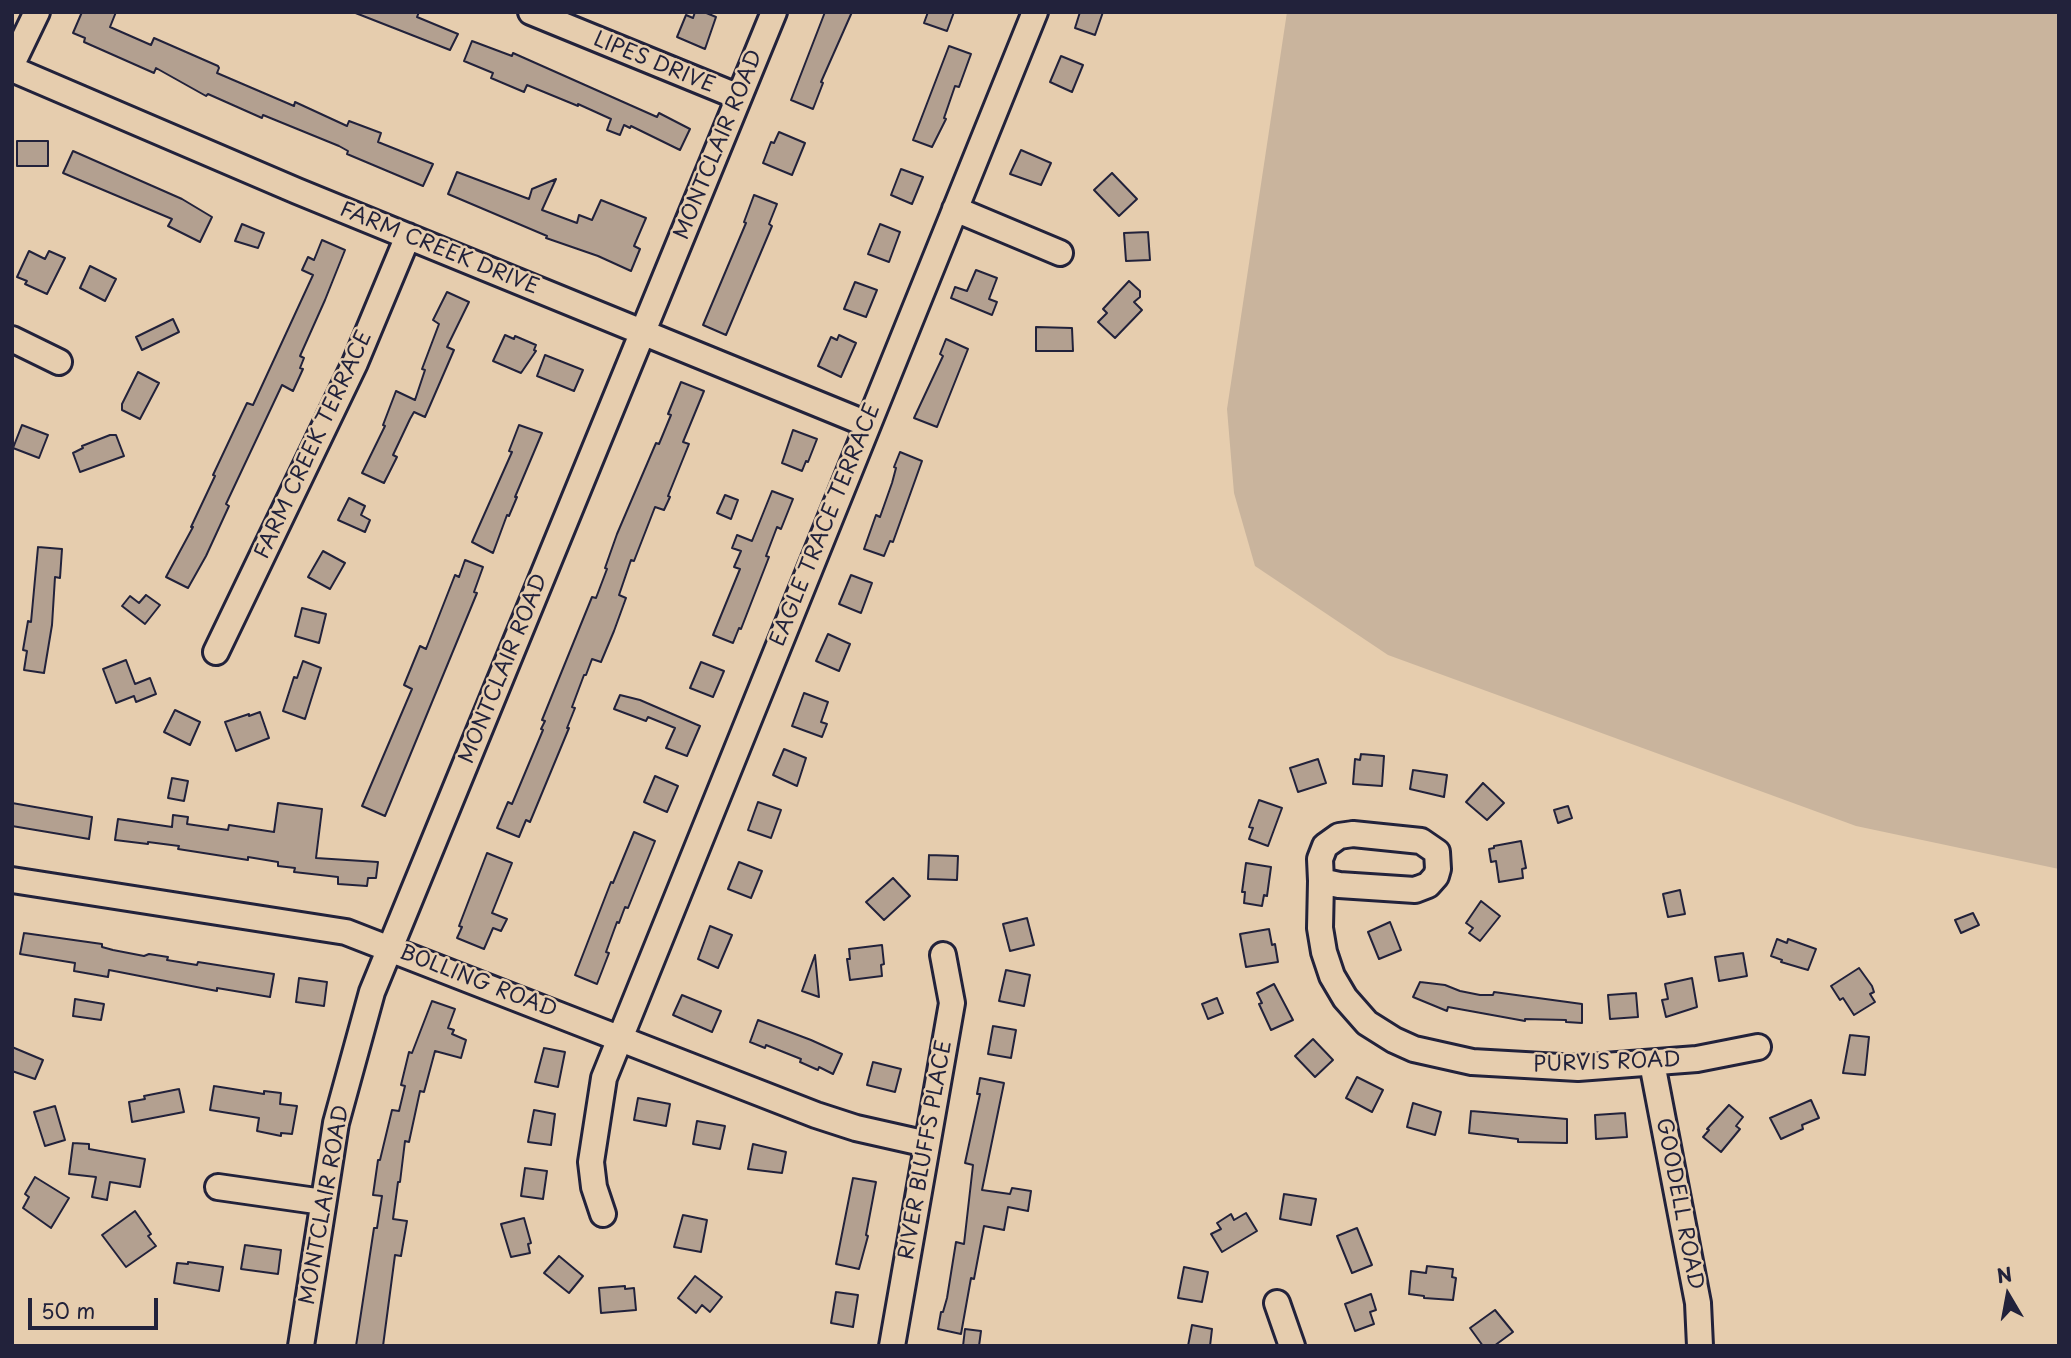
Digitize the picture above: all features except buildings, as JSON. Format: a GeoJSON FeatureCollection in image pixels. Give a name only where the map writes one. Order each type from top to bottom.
{"type":"FeatureCollection","features":[{"type":"Feature","properties":{"kind":"street"},"geometry":{"type":"LineString","coordinates":[[12,66],[37,12]]}},
{"type":"Feature","properties":{"kind":"street","name":"LIPES DRIVE"},"geometry":{"type":"LineString","coordinates":[[531,12],[739,97]]}},
{"type":"Feature","properties":{"kind":"street","name":"MONTCLAIR ROAD"},"geometry":{"type":"LineString","coordinates":[[301,1346],[339,1111],[366,1010],[774,12]]}},
{"type":"Feature","properties":{"kind":"street","name":"EAGLE TRACE TERRACE"},"geometry":{"type":"LineString","coordinates":[[603,1214],[594,1187],[591,1162],[604,1078],[1034,12]]}},
{"type":"Feature","properties":{"kind":"street","name":"FARM CREEK DRIVE"},"geometry":{"type":"LineString","coordinates":[[12,66],[408,236],[867,424]]}},
{"type":"Feature","properties":{"kind":"street"},"geometry":{"type":"LineString","coordinates":[[955,209],[1060,253]]}},
{"type":"Feature","properties":{"kind":"street","name":"FARM CREEK TERRACE"},"geometry":{"type":"LineString","coordinates":[[216,652],[355,363],[408,236]]}},
{"type":"Feature","properties":{"kind":"street"},"geometry":{"type":"LineString","coordinates":[[12,339],[59,362]]}},
{"type":"Feature","properties":{"kind":"street","name":"BOLLING ROAD"},"geometry":{"type":"LineString","coordinates":[[12,880],[346,932],[816,1115],[856,1128],[927,1144]]}},
{"type":"Feature","properties":{"kind":"street","name":"PURVIS ROAD"},"geometry":{"type":"LineString","coordinates":[[1321,881],[1320,928],[1324,952],[1332,976],[1345,998],[1367,1023],[1394,1040],[1427,1053],[1492,1064],[1578,1068],[1698,1059],[1758,1047]]}},
{"type":"Feature","properties":{"kind":"street","name":"RIVER BLUFFS PLACE"},"geometry":{"type":"LineString","coordinates":[[892,1346],[952,1003],[943,955]]}},
{"type":"Feature","properties":{"kind":"street","name":"GOODELL ROAD"},"geometry":{"type":"LineString","coordinates":[[1652,1063],[1698,1303],[1700,1346]]}},
{"type":"Feature","properties":{"kind":"street"},"geometry":{"type":"LineString","coordinates":[[218,1187],[323,1202]]}},
{"type":"Feature","properties":{"kind":"street"},"geometry":{"type":"LineString","coordinates":[[1277,1303],[1292,1346]]}},
{"type":"Feature","properties":{"kind":"shaded area"},"geometry":{"type":"Polygon","coordinates":[[[1287,12],[2059,12],[2059,869],[1856,826],[1388,655],[1255,566],[1234,493],[1227,409],[1287,12]]]}}]}
